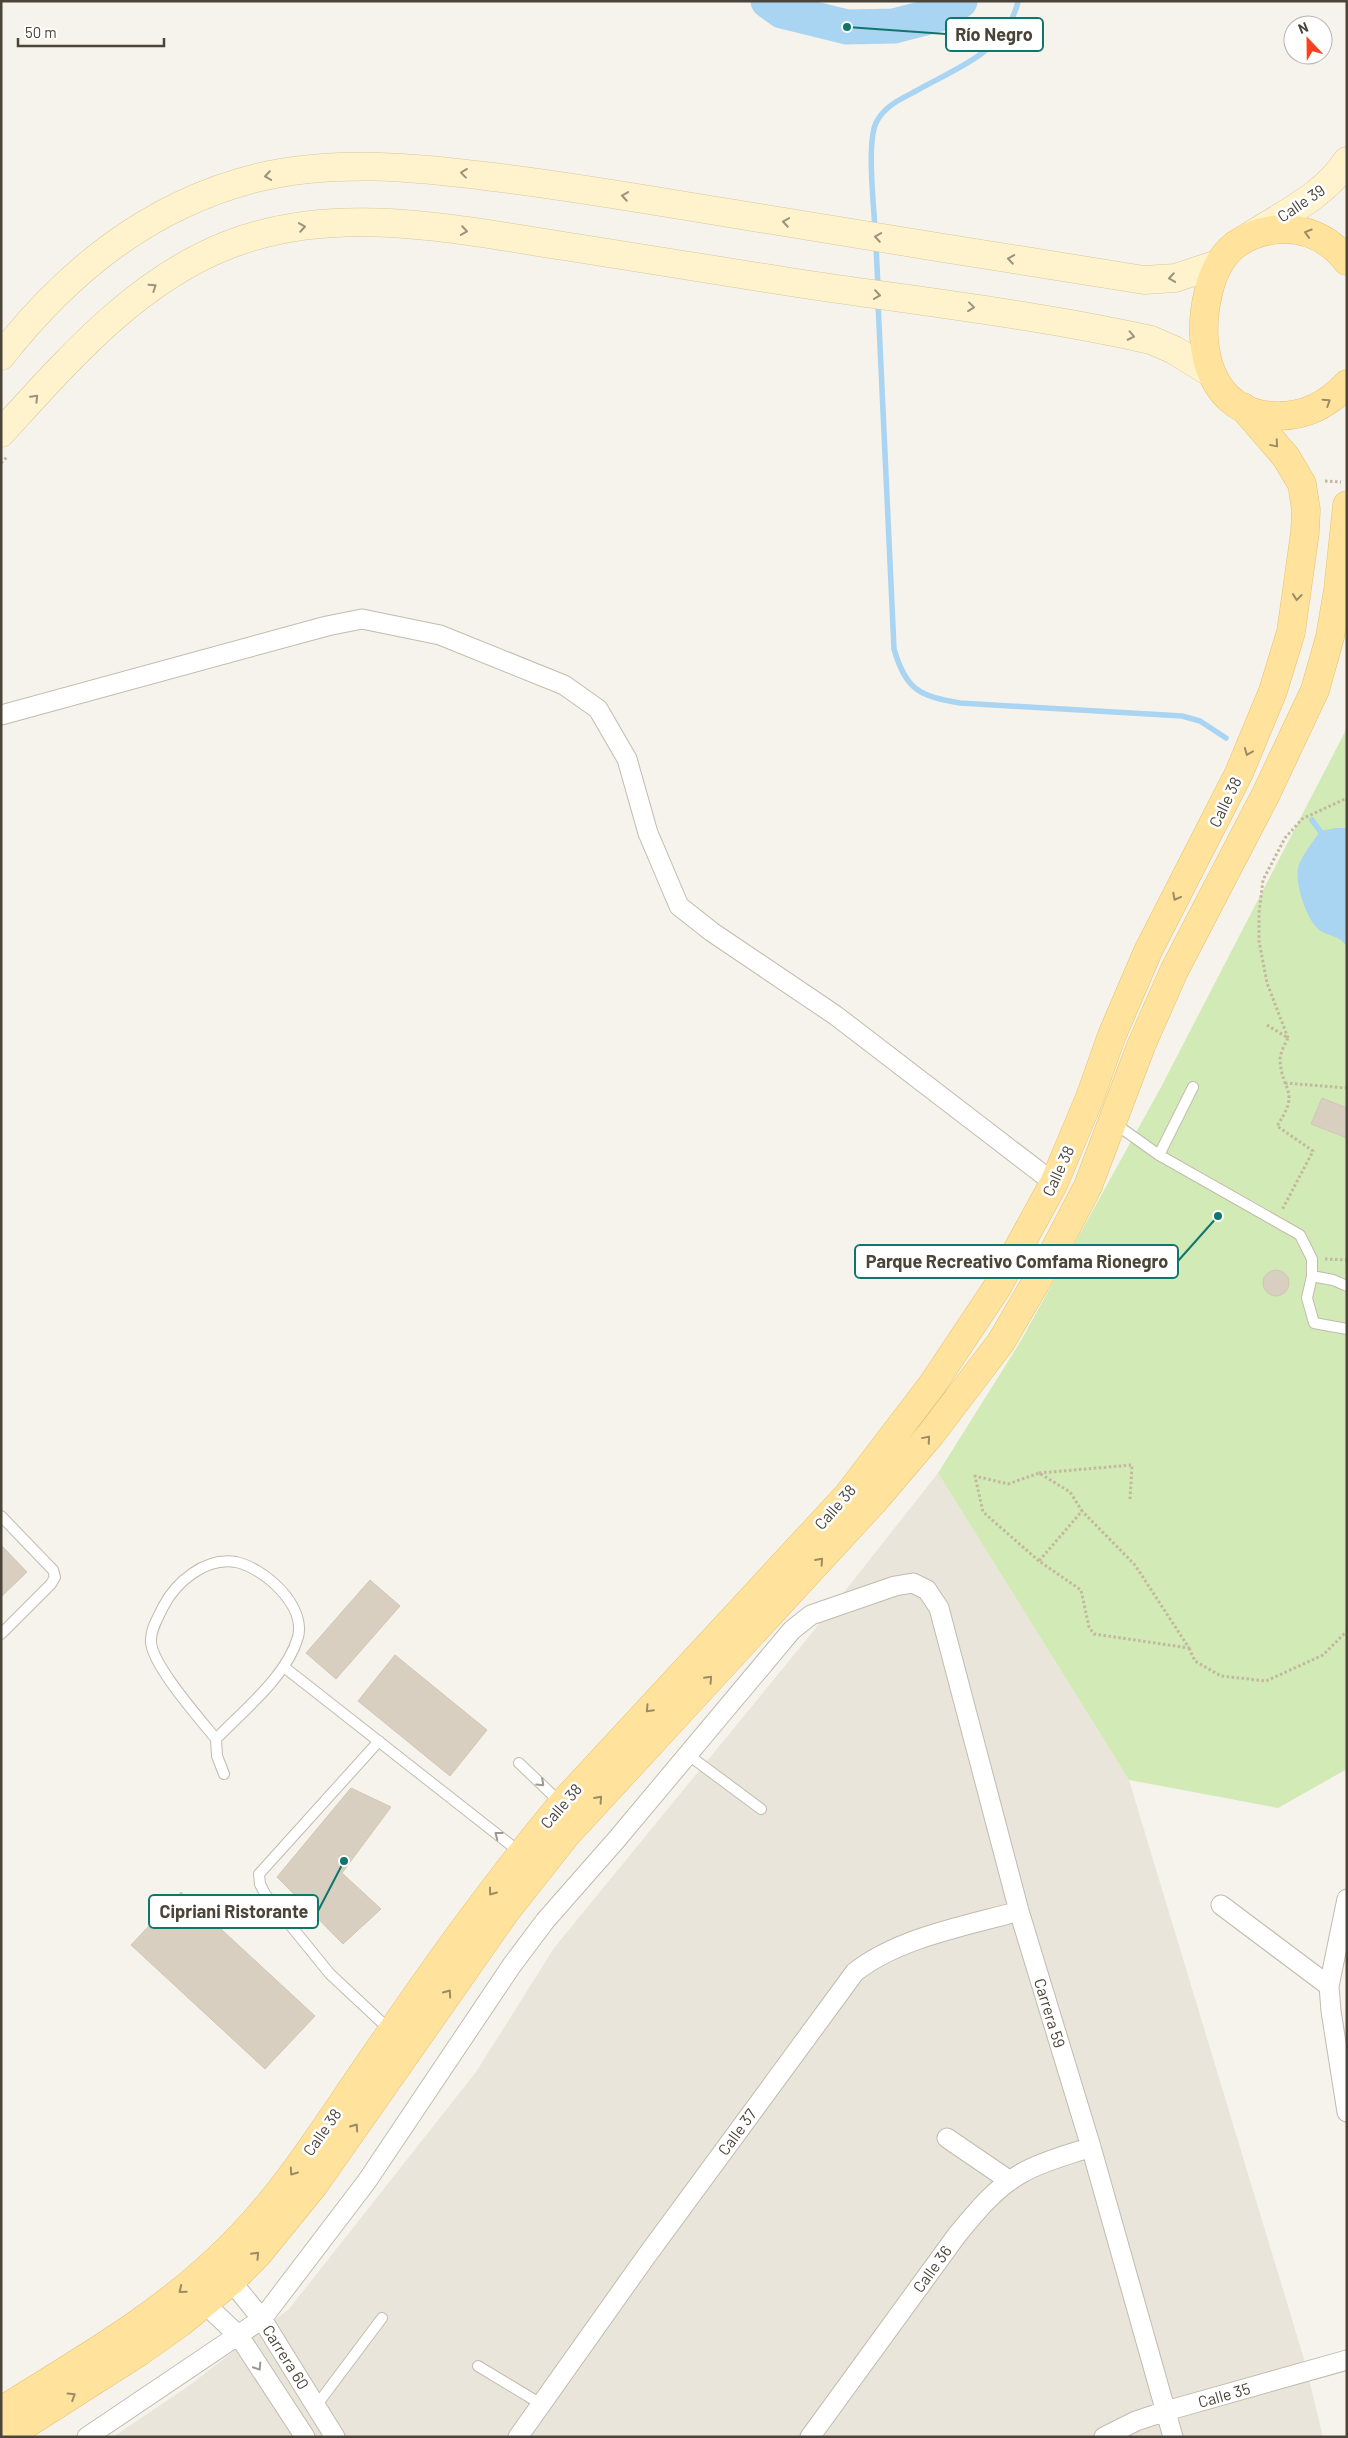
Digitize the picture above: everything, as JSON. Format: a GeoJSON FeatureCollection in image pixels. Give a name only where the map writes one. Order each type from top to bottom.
{"type":"FeatureCollection","features":[{"type":"Feature","properties":{"kind":"main road"},"geometry":{"type":"LineString","coordinates":[[1347,261],[1331,245],[1315,235],[1301,230],[1274,230],[1248,237],[1234,246],[1218,264],[1204,307],[1202,332],[1204,353],[1211,372],[1223,392],[1243,407],[1269,416],[1292,416],[1325,403],[1347,384]]}},
{"type":"Feature","properties":{"kind":"main road","name":"Calle 38"},"geometry":{"type":"LineString","coordinates":[[1,2411],[131,2328],[179,2293],[218,2259],[278,2194],[521,1853],[562,1804],[848,1495],[932,1385],[996,1289],[1054,1184],[1090,1097],[1112,1035],[1148,952],[1239,773],[1273,692],[1292,632],[1305,532],[1306,510],[1302,484],[1286,457],[1243,407]]}},
{"type":"Feature","properties":{"kind":"main road","name":"Calle 38"},"geometry":{"type":"LineString","coordinates":[[6,2437],[22,2429],[140,2352],[205,2304],[263,2249],[314,2185],[500,1919],[566,1835],[823,1558],[937,1427],[1001,1342],[1053,1253],[1088,1186],[1141,1046],[1174,971],[1266,794],[1316,690],[1330,637],[1338,590],[1347,505]]}},
{"type":"Feature","properties":{"kind":"street","name":"Calle 39"},"geometry":{"type":"LineString","coordinates":[[1248,237],[1323,190],[1337,176],[1347,161]]}},
{"type":"Feature","properties":{"kind":"street"},"geometry":{"type":"LineString","coordinates":[[1,356],[53,295],[92,260],[156,218],[206,195],[257,178],[337,166],[414,167],[554,184],[1144,280],[1175,278],[1218,264]]}},
{"type":"Feature","properties":{"kind":"street"},"geometry":{"type":"LineString","coordinates":[[7,442],[92,338],[139,296],[190,262],[228,245],[265,233],[327,223],[445,228],[832,288],[982,309],[1151,340],[1174,350],[1211,372]]}},
{"type":"Feature","properties":{"kind":"street"},"geometry":{"type":"LineString","coordinates":[[1,715],[327,626],[362,619],[440,635],[564,684],[598,709],[627,759],[648,833],[679,906],[712,932],[835,1015],[1054,1184]]}},
{"type":"Feature","properties":{"kind":"street","name":"Carrera 59"},"geometry":{"type":"LineString","coordinates":[[687,1754],[792,1630],[811,1615],[895,1586],[913,1583],[927,1590],[938,1608],[1019,1911],[1091,2147],[1173,2437]]}},
{"type":"Feature","properties":{"kind":"street"},"geometry":{"type":"LineString","coordinates":[[87,2437],[262,2319],[367,2181],[512,1965],[545,1921],[617,1839],[687,1754]]}},
{"type":"Feature","properties":{"kind":"street"},"geometry":{"type":"LineString","coordinates":[[1347,1899],[1329,1986],[1331,2011],[1347,2112]]}},
{"type":"Feature","properties":{"kind":"street"},"geometry":{"type":"LineString","coordinates":[[1221,1905],[1329,1986]]}},
{"type":"Feature","properties":{"kind":"street","name":"Calle 37"},"geometry":{"type":"LineString","coordinates":[[518,2437],[644,2258],[855,1972],[873,1958],[904,1944],[1019,1911]]}},
{"type":"Feature","properties":{"kind":"street"},"geometry":{"type":"LineString","coordinates":[[947,2138],[1010,2181]]}},
{"type":"Feature","properties":{"kind":"street","name":"Calle 36"},"geometry":{"type":"LineString","coordinates":[[810,2437],[957,2235],[980,2208],[1010,2181],[1031,2169],[1091,2147]]}},
{"type":"Feature","properties":{"kind":"street","name":"Carrera 60"},"geometry":{"type":"LineString","coordinates":[[231,2281],[262,2319],[335,2437]]}},
{"type":"Feature","properties":{"kind":"street","name":"Carrera 60"},"geometry":{"type":"LineString","coordinates":[[205,2304],[239,2336],[305,2437]]}},
{"type":"Feature","properties":{"kind":"street","name":"Calle 35"},"geometry":{"type":"LineString","coordinates":[[1104,2437],[1136,2421],[1166,2411],[1347,2360]]}},
{"type":"Feature","properties":{"kind":"lane"},"geometry":{"type":"LineString","coordinates":[[1159,1155],[1193,1087]]}},
{"type":"Feature","properties":{"kind":"lane"},"geometry":{"type":"LineString","coordinates":[[1113,1123],[1159,1155],[1300,1235],[1312,1259],[1312,1276],[1307,1298],[1314,1323],[1347,1329]]}},
{"type":"Feature","properties":{"kind":"lane"},"geometry":{"type":"LineString","coordinates":[[1312,1276],[1333,1280],[1347,1286]]}},
{"type":"Feature","properties":{"kind":"lane"},"geometry":{"type":"LineString","coordinates":[[1,1516],[53,1570],[55,1577],[51,1584],[1,1634]]}},
{"type":"Feature","properties":{"kind":"lane"},"geometry":{"type":"LineString","coordinates":[[216,1739],[284,1667],[298,1637],[299,1623],[293,1605],[279,1588],[251,1567],[234,1562],[213,1564],[195,1571],[171,1592],[153,1628],[151,1643],[159,1665],[216,1739],[217,1756],[224,1774]]}},
{"type":"Feature","properties":{"kind":"lane"},"geometry":{"type":"LineString","coordinates":[[284,1667],[521,1853]]}},
{"type":"Feature","properties":{"kind":"lane"},"geometry":{"type":"LineString","coordinates":[[379,1741],[259,1874],[264,1894],[330,1974],[392,2032]]}},
{"type":"Feature","properties":{"kind":"lane"},"geometry":{"type":"LineString","coordinates":[[687,1754],[761,1809]]}},
{"type":"Feature","properties":{"kind":"lane"},"geometry":{"type":"LineString","coordinates":[[519,1763],[562,1804]]}},
{"type":"Feature","properties":{"kind":"lane"},"geometry":{"type":"LineString","coordinates":[[316,2406],[382,2318]]}},
{"type":"Feature","properties":{"kind":"lane"},"geometry":{"type":"LineString","coordinates":[[478,2366],[541,2404]]}},
{"type":"Feature","properties":{"kind":"path"},"geometry":{"type":"LineString","coordinates":[[1,463],[7,442]]}},
{"type":"Feature","properties":{"kind":"path"},"geometry":{"type":"LineString","coordinates":[[1276,1222],[1313,1151],[1277,1126],[1289,1103],[1290,1092],[1285,1083],[1280,1058],[1288,1038],[1267,983],[1259,941],[1259,913],[1263,880],[1285,838],[1302,819],[1347,798]]}},
{"type":"Feature","properties":{"kind":"path"},"geometry":{"type":"LineString","coordinates":[[1267,1025],[1288,1038]]}},
{"type":"Feature","properties":{"kind":"path"},"geometry":{"type":"LineString","coordinates":[[1285,1083],[1347,1088]]}},
{"type":"Feature","properties":{"kind":"path"},"geometry":{"type":"LineString","coordinates":[[1312,1259],[1347,1260]]}},
{"type":"Feature","properties":{"kind":"path"},"geometry":{"type":"LineString","coordinates":[[1130,1499],[1132,1465],[1039,1473],[1008,1484],[975,1476],[983,1512],[1039,1561],[1081,1590],[1089,1627],[1094,1634],[1189,1648]]}},
{"type":"Feature","properties":{"kind":"path"},"geometry":{"type":"LineString","coordinates":[[1039,1473],[1070,1492],[1082,1511],[1135,1565],[1189,1648],[1195,1661],[1221,1676],[1266,1681],[1323,1654],[1347,1631]]}},
{"type":"Feature","properties":{"kind":"path"},"geometry":{"type":"LineString","coordinates":[[1039,1561],[1082,1511]]}},
{"type":"Feature","properties":{"kind":"shaded area"},"geometry":{"type":"Polygon","coordinates":[[[938,1473],[1129,1780],[1304,2359],[1323,2437],[113,2437],[187,2387],[289,2309],[476,2072],[554,1948],[811,1634],[938,1473]]]}},
{"type":"Feature","properties":{"kind":"green space"},"geometry":{"type":"Polygon","coordinates":[[[1347,728],[1347,1769],[1278,1808],[1129,1780],[938,1473],[1019,1344],[1160,1089],[1347,728]]]}},
{"type":"Feature","properties":{"kind":"water"},"geometry":{"type":"Polygon","coordinates":[[[1347,828],[1347,947],[1339,939],[1316,927],[1307,912],[1298,883],[1298,868],[1320,831],[1347,828]]]}},
{"type":"Feature","properties":{"kind":"building"},"geometry":{"type":"Polygon","coordinates":[[[1322,1098],[1347,1108],[1347,1138],[1311,1124],[1322,1098]]]}},
{"type":"Feature","properties":{"kind":"building"},"geometry":{"type":"Polygon","coordinates":[[[1276,1270],[1285,1274],[1289,1283],[1285,1292],[1276,1296],[1267,1292],[1263,1283],[1267,1274],[1276,1270]]]}},
{"type":"Feature","properties":{"kind":"building"},"geometry":{"type":"Polygon","coordinates":[[[1,1545],[27,1572],[1,1597],[1,1545]]]}},
{"type":"Feature","properties":{"kind":"building"},"geometry":{"type":"Polygon","coordinates":[[[370,1580],[400,1606],[336,1679],[306,1653],[370,1580]]]}},
{"type":"Feature","properties":{"kind":"building"},"geometry":{"type":"Polygon","coordinates":[[[395,1655],[487,1730],[450,1776],[358,1701],[395,1655]]]}},
{"type":"Feature","properties":{"kind":"building"},"geometry":{"type":"Polygon","coordinates":[[[351,1788],[391,1807],[342,1873],[381,1909],[343,1944],[277,1877],[351,1788]]]}},
{"type":"Feature","properties":{"kind":"building"},"geometry":{"type":"Polygon","coordinates":[[[181,1892],[315,2016],[265,2069],[131,1945],[181,1892]]]}},
{"type":"Feature","properties":{"kind":"waterway"},"geometry":{"type":"LineString","coordinates":[[768,1],[782,11],[847,27],[894,26],[944,13],[960,1]]}},
{"type":"Feature","properties":{"kind":"waterway"},"geometry":{"type":"LineString","coordinates":[[875,230],[871,157],[877,121],[894,103],[983,53],[1004,32],[1012,19],[1018,1]]}},
{"type":"Feature","properties":{"kind":"waterway"},"geometry":{"type":"LineString","coordinates":[[876,245],[878,288]]}},
{"type":"Feature","properties":{"kind":"waterway"},"geometry":{"type":"LineString","coordinates":[[878,302],[894,649],[909,682],[924,694],[960,703],[1182,716],[1200,721],[1226,738]]}},
{"type":"Feature","properties":{"kind":"waterway"},"geometry":{"type":"LineString","coordinates":[[1312,820],[1320,831]]}},
{"type":"Feature","properties":{"kind":"place","name":"Río Negro"},"geometry":{"type":"Point","coordinates":[847,27]}},
{"type":"Feature","properties":{"kind":"place","name":"Parque Recreativo Comfama Rionegro"},"geometry":{"type":"Point","coordinates":[1218,1216]}},
{"type":"Feature","properties":{"kind":"place","name":"Cipriani Ristorante"},"geometry":{"type":"Point","coordinates":[344,1861]}}]}
